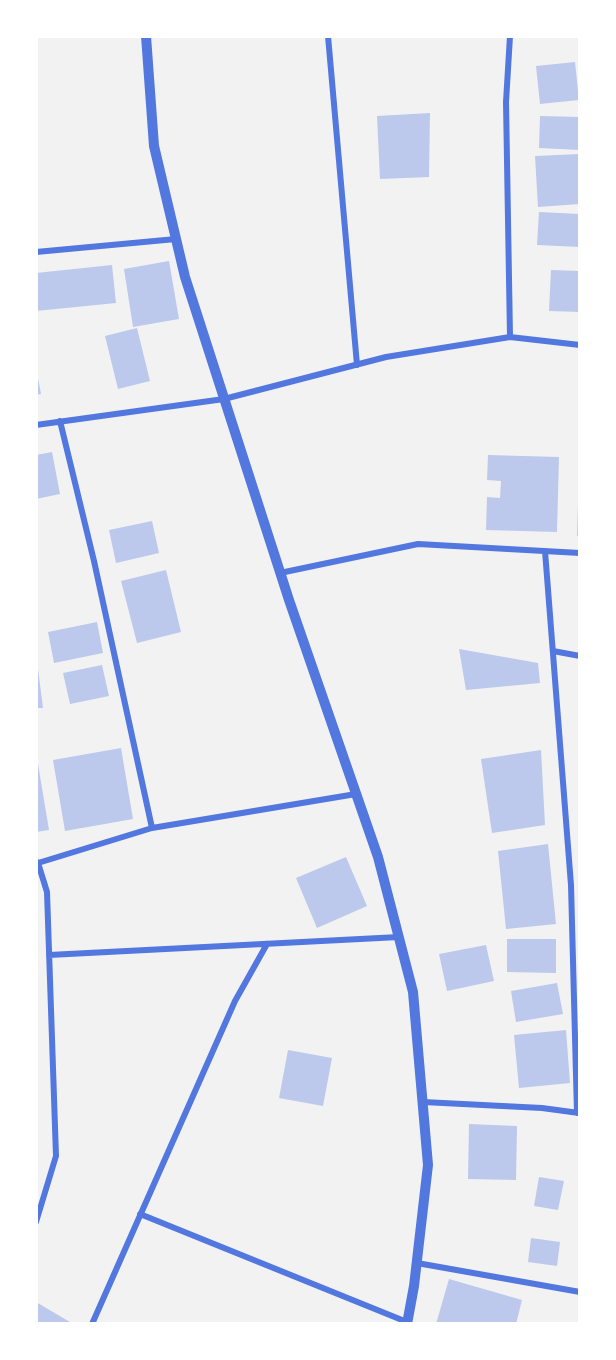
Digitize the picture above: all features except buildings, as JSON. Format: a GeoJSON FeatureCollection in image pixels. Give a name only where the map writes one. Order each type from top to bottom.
{"type":"FeatureCollection","features":[{"type":"Feature","properties":{"kind":"street"},"geometry":{"type":"LineString","coordinates":[[140,1214],[407,1323],[417,1263],[428,1165],[413,992],[378,857],[280,573],[185,277],[154,146],[146,36]]}},
{"type":"Feature","properties":{"kind":"street"},"geometry":{"type":"LineString","coordinates":[[328,36],[357,365]]}},
{"type":"Feature","properties":{"kind":"street"},"geometry":{"type":"LineString","coordinates":[[510,36],[506,102],[510,337]]}},
{"type":"Feature","properties":{"kind":"street"},"geometry":{"type":"LineString","coordinates":[[36,252],[176,238]]}},
{"type":"Feature","properties":{"kind":"street"},"geometry":{"type":"LineString","coordinates":[[36,425],[224,399],[387,357],[510,337],[580,345]]}},
{"type":"Feature","properties":{"kind":"street"},"geometry":{"type":"LineString","coordinates":[[60,421],[94,561],[152,828]]}},
{"type":"Feature","properties":{"kind":"street"},"geometry":{"type":"LineString","coordinates":[[280,573],[418,544],[580,553]]}},
{"type":"Feature","properties":{"kind":"street"},"geometry":{"type":"LineString","coordinates":[[423,1102],[542,1108],[578,1113],[571,885],[545,551]]}},
{"type":"Feature","properties":{"kind":"street"},"geometry":{"type":"LineString","coordinates":[[553,651],[580,656]]}},
{"type":"Feature","properties":{"kind":"street"},"geometry":{"type":"LineString","coordinates":[[36,1220],[56,1156],[47,892],[37,862],[152,828],[356,794]]}},
{"type":"Feature","properties":{"kind":"street"},"geometry":{"type":"LineString","coordinates":[[49,955],[399,937]]}},
{"type":"Feature","properties":{"kind":"street"},"geometry":{"type":"LineString","coordinates":[[92,1324],[235,1002],[267,944]]}},
{"type":"Feature","properties":{"kind":"street"},"geometry":{"type":"LineString","coordinates":[[417,1263],[580,1293]]}}]}
